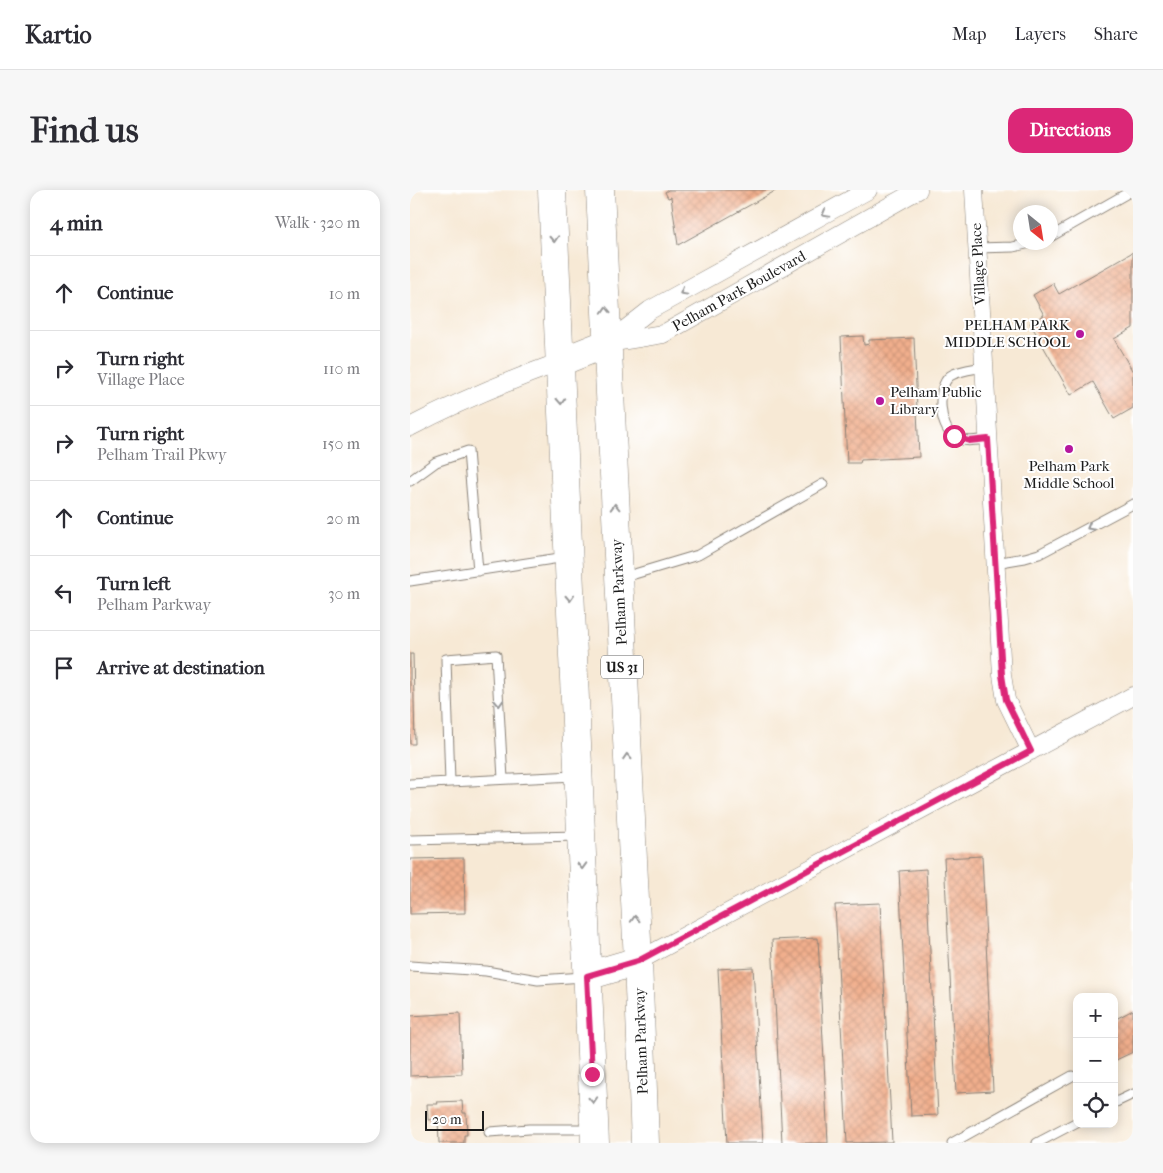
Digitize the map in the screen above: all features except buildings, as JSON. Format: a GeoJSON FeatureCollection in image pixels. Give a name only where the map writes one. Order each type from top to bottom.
{"type":"FeatureCollection","features":[{"type":"Feature","properties":{"kind":"main road"},"geometry":{"type":"LineString","coordinates":[[552,190],[594,1136]]}},
{"type":"Feature","properties":{"kind":"main road","name":"Pelham Parkway"},"geometry":{"type":"LineString","coordinates":[[600,190],[638,961],[644,1143]]}},
{"type":"Feature","properties":{"kind":"main road"},"geometry":{"type":"LineString","coordinates":[[560,362],[608,343]]}},
{"type":"Feature","properties":{"kind":"main road"},"geometry":{"type":"LineString","coordinates":[[587,976],[638,961]]}},
{"type":"Feature","properties":{"kind":"street","name":"Pelham Park Boulevard"},"geometry":{"type":"LineString","coordinates":[[608,343],[650,310],[868,190]]}},
{"type":"Feature","properties":{"kind":"street","name":"Pelham Park Boulevard"},"geometry":{"type":"LineString","coordinates":[[608,343],[663,334],[918,190]]}},
{"type":"Feature","properties":{"kind":"street","name":"Village Place"},"geometry":{"type":"LineString","coordinates":[[974,190],[1002,675],[1006,700],[1031,751]]}},
{"type":"Feature","properties":{"kind":"street"},"geometry":{"type":"LineString","coordinates":[[410,426],[459,402],[560,362]]}},
{"type":"Feature","properties":{"kind":"street"},"geometry":{"type":"LineString","coordinates":[[638,961],[1133,696]]}},
{"type":"Feature","properties":{"kind":"lane"},"geometry":{"type":"LineString","coordinates":[[1058,232],[1133,190]]}},
{"type":"Feature","properties":{"kind":"lane"},"geometry":{"type":"LineString","coordinates":[[977,248],[1013,247]]}},
{"type":"Feature","properties":{"kind":"lane"},"geometry":{"type":"LineString","coordinates":[[984,366],[951,376],[942,388],[941,397],[945,426],[954,436],[969,441],[988,439]]}},
{"type":"Feature","properties":{"kind":"lane"},"geometry":{"type":"LineString","coordinates":[[410,480],[436,462],[468,451],[478,570]]}},
{"type":"Feature","properties":{"kind":"lane"},"geometry":{"type":"LineString","coordinates":[[618,579],[698,556],[823,484]]}},
{"type":"Feature","properties":{"kind":"lane"},"geometry":{"type":"LineString","coordinates":[[995,563],[1039,554],[1133,504]]}},
{"type":"Feature","properties":{"kind":"lane"},"geometry":{"type":"LineString","coordinates":[[410,581],[568,556]]}},
{"type":"Feature","properties":{"kind":"lane"},"geometry":{"type":"LineString","coordinates":[[450,782],[446,659],[496,655],[503,779]]}},
{"type":"Feature","properties":{"kind":"lane"},"geometry":{"type":"LineString","coordinates":[[410,784],[578,776]]}},
{"type":"Feature","properties":{"kind":"lane"},"geometry":{"type":"LineString","coordinates":[[410,840],[581,836]]}},
{"type":"Feature","properties":{"kind":"lane"},"geometry":{"type":"LineString","coordinates":[[410,966],[486,971],[538,980],[587,976]]}},
{"type":"Feature","properties":{"kind":"lane"},"geometry":{"type":"LineString","coordinates":[[952,1143],[1072,1076]]}},
{"type":"Feature","properties":{"kind":"lane"},"geometry":{"type":"LineString","coordinates":[[1118,1101],[1133,1094]]}},
{"type":"Feature","properties":{"kind":"lane"},"geometry":{"type":"LineString","coordinates":[[1037,1143],[1073,1124]]}},
{"type":"Feature","properties":{"kind":"lane"},"geometry":{"type":"LineString","coordinates":[[489,1132],[529,1129],[594,1136]]}},
{"type":"Feature","properties":{"kind":"place","name":"PELHAM PARK MIDDLE SCHOOL"},"geometry":{"type":"Point","coordinates":[1080,334]}},
{"type":"Feature","properties":{"kind":"place","name":"Pelham Public Library"},"geometry":{"type":"Point","coordinates":[880,401]}},
{"type":"Feature","properties":{"kind":"place","name":"Pelham Park Middle School"},"geometry":{"type":"Point","coordinates":[1069,449]}},
{"type":"Feature","properties":{"kind":"route"},"geometry":{"type":"LineString","coordinates":[[592,1074],[587,976],[638,961],[1031,751],[1006,700],[1002,675],[988,439],[969,441],[961,440],[954,436]]}}]}
